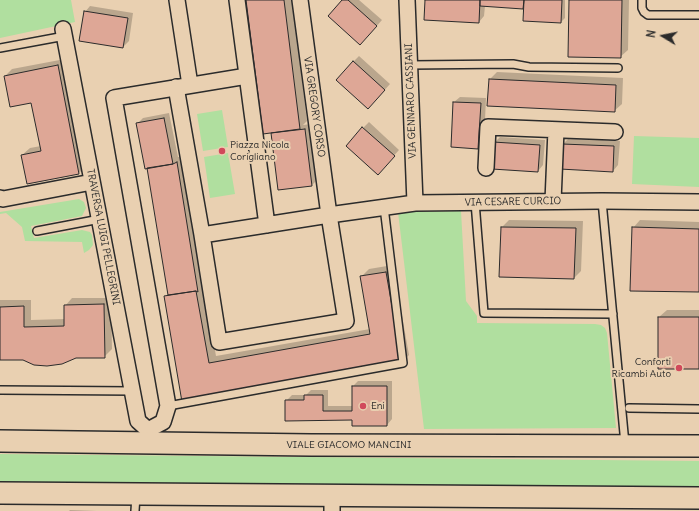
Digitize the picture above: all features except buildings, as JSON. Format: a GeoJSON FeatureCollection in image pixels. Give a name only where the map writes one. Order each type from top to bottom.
{"type":"FeatureCollection","features":[{"type":"Feature","properties":{"kind":"street"},"geometry":{"type":"LineString","coordinates":[[177,0],[183,86],[202,235],[219,342],[346,322],[329,215],[202,235]]}},
{"type":"Feature","properties":{"kind":"street"},"geometry":{"type":"LineString","coordinates":[[237,0],[267,225]]}},
{"type":"Feature","properties":{"kind":"street","name":"VIA GREGORY CORSO"},"geometry":{"type":"LineString","coordinates":[[300,0],[329,215]]}},
{"type":"Feature","properties":{"kind":"street","name":"VIA GENNARO CASSIANI"},"geometry":{"type":"LineString","coordinates":[[407,0],[415,203]]}},
{"type":"Feature","properties":{"kind":"street","name":"TRAVERSA LUIGI PELLEGRINI"},"geometry":{"type":"LineString","coordinates":[[64,32],[138,421],[148,436]]}},
{"type":"Feature","properties":{"kind":"street"},"geometry":{"type":"LineString","coordinates":[[148,436],[163,422],[168,406],[114,98],[247,76]]}},
{"type":"Feature","properties":{"kind":"street"},"geometry":{"type":"LineString","coordinates":[[486,168],[488,127],[615,132]]}},
{"type":"Feature","properties":{"kind":"street"},"geometry":{"type":"LineString","coordinates":[[553,201],[556,130]]}},
{"type":"Feature","properties":{"kind":"street"},"geometry":{"type":"LineString","coordinates":[[0,198],[3,199],[92,182]]}},
{"type":"Feature","properties":{"kind":"street","name":"VIA CESARE CURCIO"},"geometry":{"type":"LineString","coordinates":[[329,215],[415,203],[553,201],[699,202]]}},
{"type":"Feature","properties":{"kind":"street","name":"VIALE GIACOMO MANCINI"},"geometry":{"type":"LineString","coordinates":[[0,442],[148,436],[311,445],[699,446]]}},
{"type":"Feature","properties":{"kind":"street"},"geometry":{"type":"LineString","coordinates":[[0,493],[136,502],[612,504],[699,498]]}},
{"type":"Feature","properties":{"kind":"lane"},"geometry":{"type":"LineString","coordinates":[[642,0],[642,8],[648,15],[699,15]]}},
{"type":"Feature","properties":{"kind":"lane"},"geometry":{"type":"LineString","coordinates":[[0,48],[64,32]]}},
{"type":"Feature","properties":{"kind":"lane"},"geometry":{"type":"LineString","coordinates":[[410,65],[513,64],[529,67],[618,68]]}},
{"type":"Feature","properties":{"kind":"lane"},"geometry":{"type":"LineString","coordinates":[[602,201],[625,446]]}},
{"type":"Feature","properties":{"kind":"lane"},"geometry":{"type":"LineString","coordinates":[[475,202],[484,313],[613,314]]}},
{"type":"Feature","properties":{"kind":"lane"},"geometry":{"type":"LineString","coordinates":[[168,406],[403,363],[384,207]]}},
{"type":"Feature","properties":{"kind":"lane"},"geometry":{"type":"LineString","coordinates":[[37,231],[100,219]]}},
{"type":"Feature","properties":{"kind":"lane"},"geometry":{"type":"LineString","coordinates":[[0,390],[133,391]]}},
{"type":"Feature","properties":{"kind":"lane"},"geometry":{"type":"LineString","coordinates":[[629,408],[699,409]]}},
{"type":"Feature","properties":{"kind":"green space"},"geometry":{"type":"Polygon","coordinates":[[[0,0],[71,0],[75,22],[0,38],[0,0]]]}},
{"type":"Feature","properties":{"kind":"green space"},"geometry":{"type":"Polygon","coordinates":[[[222,110],[228,147],[203,151],[197,114],[222,110]]]}},
{"type":"Feature","properties":{"kind":"green space"},"geometry":{"type":"Polygon","coordinates":[[[634,136],[699,138],[699,187],[632,184],[634,136]]]}},
{"type":"Feature","properties":{"kind":"green space"},"geometry":{"type":"Polygon","coordinates":[[[228,153],[235,194],[210,198],[204,157],[228,153]]]}},
{"type":"Feature","properties":{"kind":"green space"},"geometry":{"type":"Polygon","coordinates":[[[79,199],[84,202],[86,208],[82,216],[31,226],[34,238],[82,230],[90,232],[92,235],[93,245],[84,253],[82,242],[25,241],[22,227],[6,213],[0,214],[0,212],[79,199]]]}},
{"type":"Feature","properties":{"kind":"green space"},"geometry":{"type":"Polygon","coordinates":[[[461,211],[466,301],[477,316],[477,323],[595,324],[601,325],[605,328],[607,333],[616,428],[424,429],[398,212],[461,211]]]}},
{"type":"Feature","properties":{"kind":"green space"},"geometry":{"type":"Polygon","coordinates":[[[0,454],[699,461],[699,492],[0,485],[0,454]]]}},
{"type":"Feature","properties":{"kind":"place","name":"Piazza Nicola Corigliano"},"geometry":{"type":"Point","coordinates":[222,151]}},
{"type":"Feature","properties":{"kind":"place","name":"Conforti Ricambi Auto"},"geometry":{"type":"Point","coordinates":[679,368]}},
{"type":"Feature","properties":{"kind":"place","name":"Eni"},"geometry":{"type":"Point","coordinates":[363,406]}}]}
